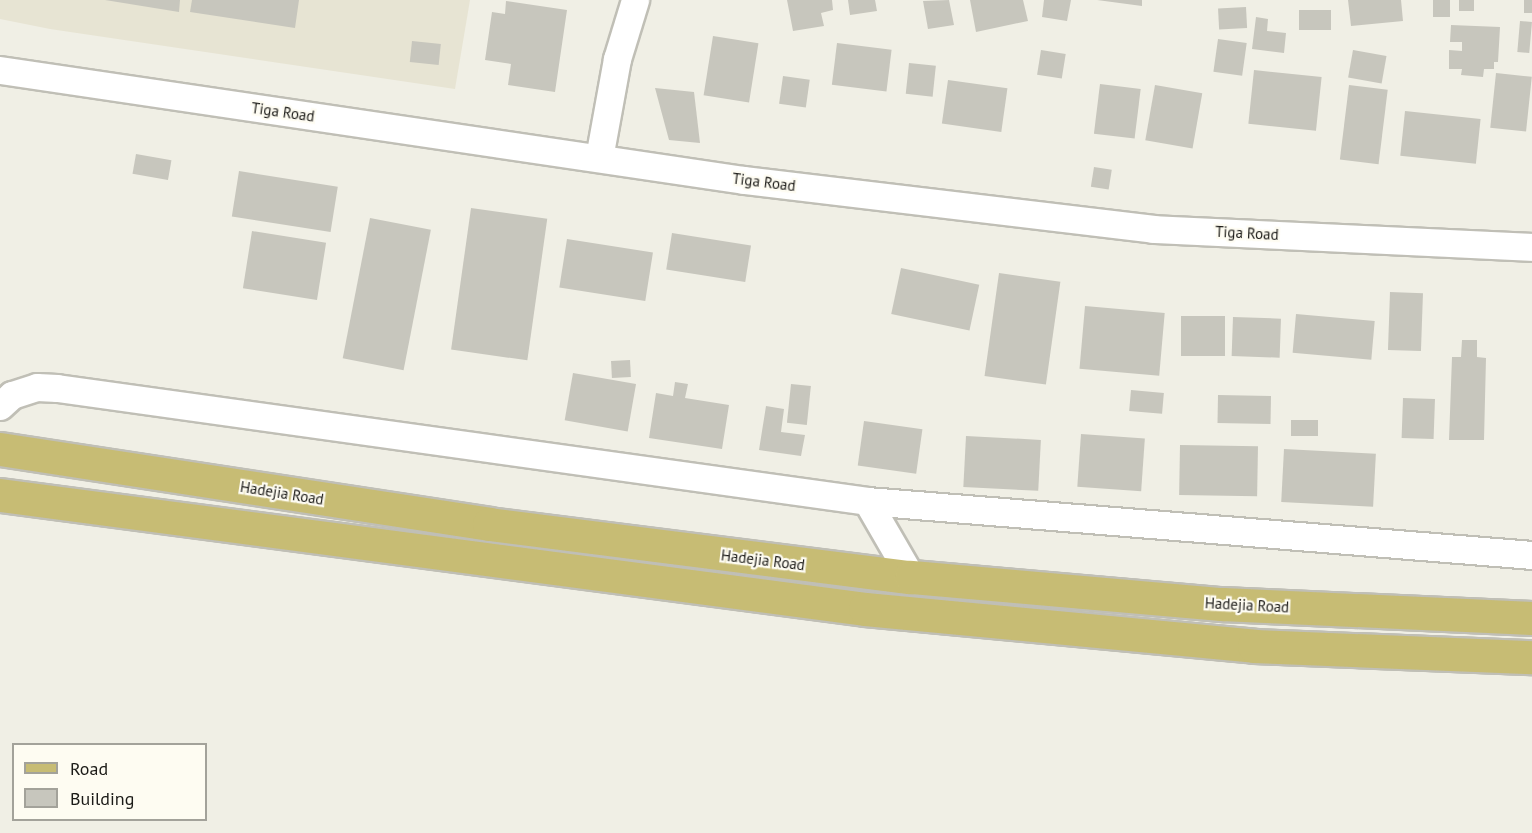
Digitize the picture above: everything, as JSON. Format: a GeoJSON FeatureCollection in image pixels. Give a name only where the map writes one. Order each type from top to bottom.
{"type":"FeatureCollection","features":[{"type":"Feature","properties":{"kind":"main road","name":"Hadejia Road"},"geometry":{"type":"LineString","coordinates":[[0,449],[489,524],[911,577],[1222,604],[1532,618]]}},
{"type":"Feature","properties":{"kind":"main road"},"geometry":{"type":"LineString","coordinates":[[0,495],[707,591],[888,612],[1254,646],[1532,657]]}},
{"type":"Feature","properties":{"kind":"street"},"geometry":{"type":"LineString","coordinates":[[599,158],[617,59],[635,0]]}},
{"type":"Feature","properties":{"kind":"street","name":"Tiga Road"},"geometry":{"type":"LineString","coordinates":[[0,70],[599,158],[1153,229],[1532,247]]}},
{"type":"Feature","properties":{"kind":"street"},"geometry":{"type":"LineString","coordinates":[[0,406],[12,395],[37,387],[57,388],[867,501],[1532,555]]}},
{"type":"Feature","properties":{"kind":"street"},"geometry":{"type":"LineString","coordinates":[[867,501],[911,577]]}},
{"type":"Feature","properties":{"kind":"shaded area"},"geometry":{"type":"Polygon","coordinates":[[[0,0],[470,0],[455,89],[50,29],[0,19],[0,0]]]}},
{"type":"Feature","properties":{"kind":"building"},"geometry":{"type":"Polygon","coordinates":[[[105,0],[180,0],[179,12],[105,0]]]}},
{"type":"Feature","properties":{"kind":"building"},"geometry":{"type":"Polygon","coordinates":[[[192,0],[299,0],[295,28],[190,12],[192,0]]]}},
{"type":"Feature","properties":{"kind":"building"},"geometry":{"type":"Polygon","coordinates":[[[787,0],[832,0],[833,10],[821,13],[824,26],[793,31],[787,0]]]}},
{"type":"Feature","properties":{"kind":"building"},"geometry":{"type":"Polygon","coordinates":[[[848,0],[875,0],[877,11],[850,15],[848,0]]]}},
{"type":"Feature","properties":{"kind":"building"},"geometry":{"type":"Polygon","coordinates":[[[949,0],[954,25],[928,29],[923,1],[949,0]]]}},
{"type":"Feature","properties":{"kind":"building"},"geometry":{"type":"Polygon","coordinates":[[[970,0],[1023,0],[1028,21],[976,32],[970,0]]]}},
{"type":"Feature","properties":{"kind":"building"},"geometry":{"type":"Polygon","coordinates":[[[1044,0],[1071,0],[1067,21],[1042,17],[1044,0]]]}},
{"type":"Feature","properties":{"kind":"building"},"geometry":{"type":"Polygon","coordinates":[[[1097,0],[1142,0],[1142,6],[1097,0]]]}},
{"type":"Feature","properties":{"kind":"building"},"geometry":{"type":"Polygon","coordinates":[[[1348,0],[1401,0],[1403,21],[1351,26],[1348,0]]]}},
{"type":"Feature","properties":{"kind":"building"},"geometry":{"type":"Polygon","coordinates":[[[1433,0],[1450,0],[1450,17],[1433,17],[1433,0]]]}},
{"type":"Feature","properties":{"kind":"building"},"geometry":{"type":"Polygon","coordinates":[[[1459,0],[1474,0],[1474,11],[1459,11],[1459,0]]]}},
{"type":"Feature","properties":{"kind":"building"},"geometry":{"type":"Polygon","coordinates":[[[1524,0],[1532,0],[1532,13],[1524,13],[1524,0]]]}},
{"type":"Feature","properties":{"kind":"building"},"geometry":{"type":"Polygon","coordinates":[[[506,1],[567,10],[555,92],[508,85],[511,64],[485,60],[492,12],[505,14],[506,1]]]}},
{"type":"Feature","properties":{"kind":"building"},"geometry":{"type":"Polygon","coordinates":[[[1246,7],[1247,28],[1219,29],[1218,8],[1246,7]]]}},
{"type":"Feature","properties":{"kind":"building"},"geometry":{"type":"Polygon","coordinates":[[[1299,10],[1331,10],[1331,30],[1299,30],[1299,10]]]}},
{"type":"Feature","properties":{"kind":"building"},"geometry":{"type":"Polygon","coordinates":[[[1256,17],[1268,19],[1267,31],[1286,33],[1284,53],[1252,49],[1256,17]]]}},
{"type":"Feature","properties":{"kind":"building"},"geometry":{"type":"Polygon","coordinates":[[[1520,21],[1532,22],[1529,53],[1517,52],[1520,21]]]}},
{"type":"Feature","properties":{"kind":"building"},"geometry":{"type":"Polygon","coordinates":[[[1451,25],[1500,27],[1498,62],[1494,62],[1494,69],[1484,69],[1483,77],[1461,75],[1462,69],[1449,69],[1449,50],[1462,51],[1462,42],[1450,42],[1451,25]]]}},
{"type":"Feature","properties":{"kind":"building"},"geometry":{"type":"Polygon","coordinates":[[[713,36],[758,43],[749,102],[704,95],[713,36]]]}},
{"type":"Feature","properties":{"kind":"building"},"geometry":{"type":"Polygon","coordinates":[[[1218,39],[1247,43],[1242,76],[1213,72],[1218,39]]]}},
{"type":"Feature","properties":{"kind":"building"},"geometry":{"type":"Polygon","coordinates":[[[412,41],[441,44],[439,65],[410,62],[412,41]]]}},
{"type":"Feature","properties":{"kind":"building"},"geometry":{"type":"Polygon","coordinates":[[[837,43],[892,50],[886,91],[832,85],[837,43]]]}},
{"type":"Feature","properties":{"kind":"building"},"geometry":{"type":"Polygon","coordinates":[[[1041,50],[1066,54],[1062,79],[1037,75],[1041,50]]]}},
{"type":"Feature","properties":{"kind":"building"},"geometry":{"type":"Polygon","coordinates":[[[1353,50],[1386,56],[1382,83],[1348,78],[1353,50]]]}},
{"type":"Feature","properties":{"kind":"building"},"geometry":{"type":"Polygon","coordinates":[[[909,63],[936,66],[933,97],[906,94],[909,63]]]}},
{"type":"Feature","properties":{"kind":"building"},"geometry":{"type":"Polygon","coordinates":[[[1254,70],[1322,77],[1316,131],[1248,124],[1254,70]]]}},
{"type":"Feature","properties":{"kind":"building"},"geometry":{"type":"Polygon","coordinates":[[[1496,73],[1532,77],[1526,131],[1490,128],[1496,73]]]}},
{"type":"Feature","properties":{"kind":"building"},"geometry":{"type":"Polygon","coordinates":[[[783,76],[810,80],[806,107],[779,104],[783,76]]]}},
{"type":"Feature","properties":{"kind":"building"},"geometry":{"type":"Polygon","coordinates":[[[948,80],[1007,88],[1001,132],[942,124],[948,80]]]}},
{"type":"Feature","properties":{"kind":"building"},"geometry":{"type":"Polygon","coordinates":[[[1100,84],[1141,89],[1135,139],[1094,134],[1100,84]]]}},
{"type":"Feature","properties":{"kind":"building"},"geometry":{"type":"Polygon","coordinates":[[[1155,85],[1202,93],[1193,148],[1145,140],[1155,85]]]}},
{"type":"Feature","properties":{"kind":"building"},"geometry":{"type":"Polygon","coordinates":[[[1349,85],[1388,90],[1379,164],[1340,159],[1349,85]]]}},
{"type":"Feature","properties":{"kind":"building"},"geometry":{"type":"Polygon","coordinates":[[[655,88],[694,92],[700,143],[669,140],[655,88]]]}},
{"type":"Feature","properties":{"kind":"building"},"geometry":{"type":"Polygon","coordinates":[[[1405,111],[1481,119],[1476,164],[1400,156],[1405,111]]]}},
{"type":"Feature","properties":{"kind":"building"},"geometry":{"type":"Polygon","coordinates":[[[136,154],[171,160],[168,180],[133,174],[136,154]]]}},
{"type":"Feature","properties":{"kind":"building"},"geometry":{"type":"Polygon","coordinates":[[[1094,167],[1112,170],[1109,190],[1091,187],[1094,167]]]}},
{"type":"Feature","properties":{"kind":"building"},"geometry":{"type":"Polygon","coordinates":[[[239,171],[338,187],[331,232],[232,216],[239,171]]]}},
{"type":"Feature","properties":{"kind":"building"},"geometry":{"type":"Polygon","coordinates":[[[471,208],[547,219],[527,360],[451,350],[471,208]]]}},
{"type":"Feature","properties":{"kind":"building"},"geometry":{"type":"Polygon","coordinates":[[[370,218],[431,230],[404,370],[343,358],[370,218]]]}},
{"type":"Feature","properties":{"kind":"building"},"geometry":{"type":"Polygon","coordinates":[[[252,231],[326,243],[317,300],[243,288],[252,231]]]}},
{"type":"Feature","properties":{"kind":"building"},"geometry":{"type":"Polygon","coordinates":[[[672,233],[751,246],[745,282],[666,270],[672,233]]]}},
{"type":"Feature","properties":{"kind":"building"},"geometry":{"type":"Polygon","coordinates":[[[567,239],[653,253],[645,301],[559,287],[567,239]]]}},
{"type":"Feature","properties":{"kind":"building"},"geometry":{"type":"Polygon","coordinates":[[[901,268],[979,285],[969,331],[891,314],[901,268]]]}},
{"type":"Feature","properties":{"kind":"building"},"geometry":{"type":"Polygon","coordinates":[[[999,273],[1060,282],[1046,385],[985,376],[999,273]]]}},
{"type":"Feature","properties":{"kind":"building"},"geometry":{"type":"Polygon","coordinates":[[[1390,292],[1423,293],[1421,351],[1388,350],[1390,292]]]}},
{"type":"Feature","properties":{"kind":"building"},"geometry":{"type":"Polygon","coordinates":[[[1085,306],[1165,313],[1159,376],[1080,369],[1085,306]]]}},
{"type":"Feature","properties":{"kind":"building"},"geometry":{"type":"Polygon","coordinates":[[[1296,314],[1375,321],[1371,360],[1293,353],[1296,314]]]}},
{"type":"Feature","properties":{"kind":"building"},"geometry":{"type":"Polygon","coordinates":[[[1181,316],[1225,316],[1225,356],[1181,356],[1181,316]]]}},
{"type":"Feature","properties":{"kind":"building"},"geometry":{"type":"Polygon","coordinates":[[[1233,317],[1281,319],[1280,358],[1232,356],[1233,317]]]}},
{"type":"Feature","properties":{"kind":"building"},"geometry":{"type":"Polygon","coordinates":[[[1462,340],[1477,340],[1477,357],[1486,358],[1484,440],[1449,440],[1452,357],[1461,357],[1462,340]]]}},
{"type":"Feature","properties":{"kind":"building"},"geometry":{"type":"Polygon","coordinates":[[[630,360],[631,377],[612,378],[611,361],[630,360]]]}},
{"type":"Feature","properties":{"kind":"building"},"geometry":{"type":"Polygon","coordinates":[[[573,373],[636,384],[628,431],[565,420],[573,373]]]}},
{"type":"Feature","properties":{"kind":"building"},"geometry":{"type":"Polygon","coordinates":[[[675,382],[688,384],[685,398],[729,405],[722,449],[649,438],[656,393],[673,396],[675,382]]]}},
{"type":"Feature","properties":{"kind":"building"},"geometry":{"type":"Polygon","coordinates":[[[791,384],[811,386],[807,425],[787,423],[791,384]]]}},
{"type":"Feature","properties":{"kind":"building"},"geometry":{"type":"Polygon","coordinates":[[[1131,390],[1164,393],[1162,414],[1129,411],[1131,390]]]}},
{"type":"Feature","properties":{"kind":"building"},"geometry":{"type":"Polygon","coordinates":[[[1218,395],[1271,396],[1271,424],[1218,423],[1218,395]]]}},
{"type":"Feature","properties":{"kind":"building"},"geometry":{"type":"Polygon","coordinates":[[[1403,398],[1435,399],[1434,439],[1402,438],[1403,398]]]}},
{"type":"Feature","properties":{"kind":"building"},"geometry":{"type":"Polygon","coordinates":[[[766,406],[784,409],[781,432],[805,435],[801,456],[759,450],[766,406]]]}},
{"type":"Feature","properties":{"kind":"building"},"geometry":{"type":"Polygon","coordinates":[[[1291,420],[1318,420],[1318,436],[1291,436],[1291,420]]]}},
{"type":"Feature","properties":{"kind":"building"},"geometry":{"type":"Polygon","coordinates":[[[864,421],[922,429],[916,474],[858,466],[864,421]]]}},
{"type":"Feature","properties":{"kind":"building"},"geometry":{"type":"Polygon","coordinates":[[[1081,434],[1145,438],[1141,491],[1077,487],[1081,434]]]}},
{"type":"Feature","properties":{"kind":"building"},"geometry":{"type":"Polygon","coordinates":[[[966,436],[1041,440],[1038,491],[963,487],[966,436]]]}},
{"type":"Feature","properties":{"kind":"building"},"geometry":{"type":"Polygon","coordinates":[[[1180,445],[1258,446],[1257,496],[1179,495],[1180,445]]]}},
{"type":"Feature","properties":{"kind":"building"},"geometry":{"type":"Polygon","coordinates":[[[1284,449],[1376,454],[1373,507],[1281,502],[1284,449]]]}}]}
